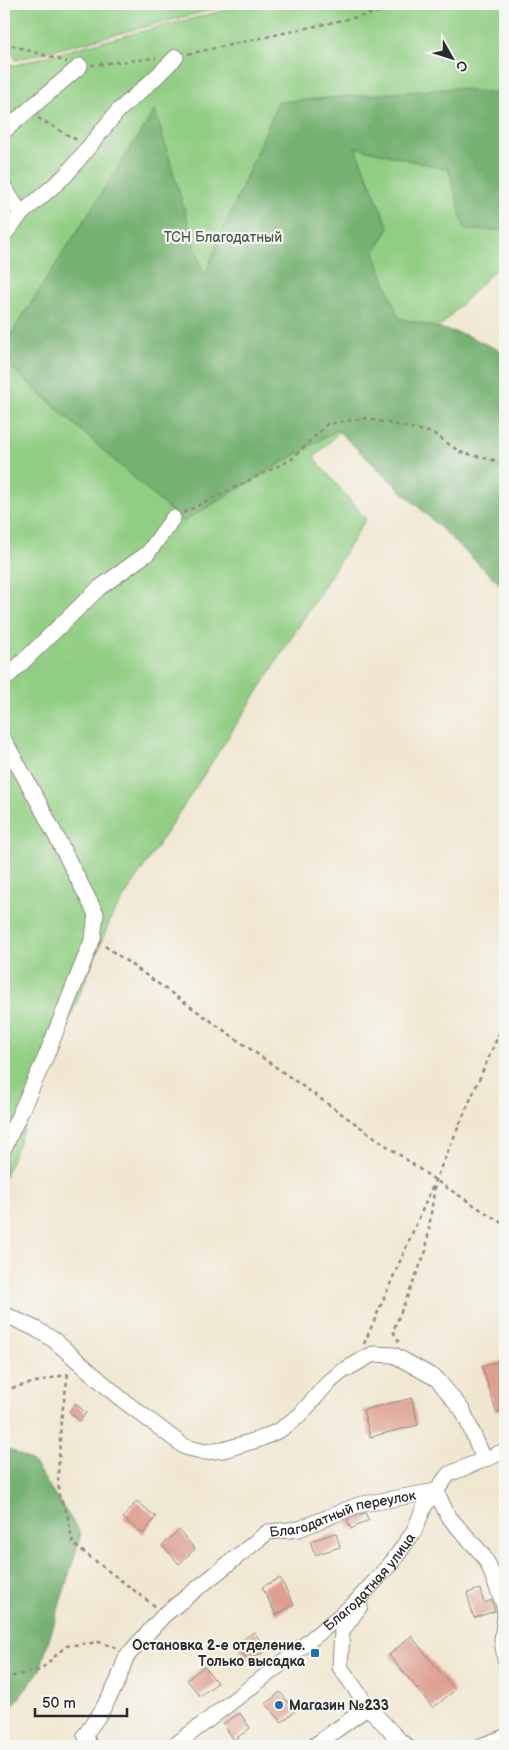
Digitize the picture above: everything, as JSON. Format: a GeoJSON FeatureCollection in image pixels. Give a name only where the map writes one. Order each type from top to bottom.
{"type":"FeatureCollection","features":[{"type":"Feature","properties":{"kind":"street"},"geometry":{"type":"LineString","coordinates":[[4,235],[21,214],[65,176],[118,111],[155,78],[176,56]]}},
{"type":"Feature","properties":{"kind":"street"},"geometry":{"type":"LineString","coordinates":[[4,131],[80,66]]}},
{"type":"Feature","properties":{"kind":"street"},"geometry":{"type":"LineString","coordinates":[[4,187],[21,214]]}},
{"type":"Feature","properties":{"kind":"street"},"geometry":{"type":"LineString","coordinates":[[4,680],[99,588],[148,553],[173,518]]}},
{"type":"Feature","properties":{"kind":"street"},"geometry":{"type":"LineString","coordinates":[[4,740],[96,914],[93,938],[44,1061],[4,1148]]}},
{"type":"Feature","properties":{"kind":"street"},"geometry":{"type":"LineString","coordinates":[[4,1314],[54,1340],[149,1422],[185,1447],[205,1452],[242,1445],[280,1430],[300,1415],[327,1384],[341,1372],[374,1354],[394,1355],[437,1379],[463,1411],[484,1459]]}},
{"type":"Feature","properties":{"kind":"street","name":"Благодатная улица"},"geometry":{"type":"LineString","coordinates":[[174,1746],[307,1643],[354,1604],[393,1561],[414,1531],[425,1505],[449,1474],[505,1451]]}},
{"type":"Feature","properties":{"kind":"street"},"geometry":{"type":"LineString","coordinates":[[436,1491],[448,1516],[482,1554],[488,1564],[504,1605],[505,1616],[502,1640],[505,1660]]}},
{"type":"Feature","properties":{"kind":"street","name":"Благодатный переулок"},"geometry":{"type":"LineString","coordinates":[[90,1746],[85,1735],[102,1712],[118,1681],[126,1657],[164,1615],[268,1532],[299,1529],[358,1505],[436,1491]]}},
{"type":"Feature","properties":{"kind":"street"},"geometry":{"type":"LineString","coordinates":[[393,1561],[342,1631],[340,1667],[368,1707],[401,1745]]}},
{"type":"Feature","properties":{"kind":"street"},"geometry":{"type":"LineString","coordinates":[[314,1746],[368,1707]]}},
{"type":"Feature","properties":{"kind":"street"},"geometry":{"type":"LineString","coordinates":[[481,1746],[505,1737]]}},
{"type":"Feature","properties":{"kind":"path"},"geometry":{"type":"LineString","coordinates":[[4,43],[80,66],[176,56],[416,4]]}},
{"type":"Feature","properties":{"kind":"path"},"geometry":{"type":"LineString","coordinates":[[27,112],[89,146]]}},
{"type":"Feature","properties":{"kind":"path"},"geometry":{"type":"LineString","coordinates":[[173,518],[292,459],[327,424],[364,418],[384,422],[432,433],[460,452],[505,463]]}},
{"type":"Feature","properties":{"kind":"path"},"geometry":{"type":"LineString","coordinates":[[93,938],[435,1180],[505,1226]]}},
{"type":"Feature","properties":{"kind":"path"},"geometry":{"type":"LineString","coordinates":[[355,1363],[505,1020]]}},
{"type":"Feature","properties":{"kind":"path"},"geometry":{"type":"LineString","coordinates":[[411,1363],[393,1332],[426,1251],[435,1180]]}},
{"type":"Feature","properties":{"kind":"path"},"geometry":{"type":"LineString","coordinates":[[76,1359],[68,1374],[61,1421],[58,1486],[59,1496],[67,1514],[73,1544],[150,1602],[164,1615]]}},
{"type":"Feature","properties":{"kind":"path"},"geometry":{"type":"LineString","coordinates":[[4,1390],[68,1374]]}},
{"type":"Feature","properties":{"kind":"path"},"geometry":{"type":"LineString","coordinates":[[4,1678],[40,1670],[66,1646],[99,1642],[131,1652]]}},
{"type":"Feature","properties":{"kind":"green space"},"geometry":{"type":"Polygon","coordinates":[[[4,4],[234,4],[16,60],[4,39],[4,4]]]}},
{"type":"Feature","properties":{"kind":"green space","name":"ТСН Благодатный"},"geometry":{"type":"Polygon","coordinates":[[[249,4],[505,4],[505,259],[314,458],[366,519],[260,688],[112,916],[4,1178],[4,64],[15,65],[249,4]]]}},
{"type":"Feature","properties":{"kind":"green space"},"geometry":{"type":"Polygon","coordinates":[[[457,88],[505,95],[505,230],[465,230],[449,170],[355,147],[389,228],[374,253],[399,318],[466,335],[505,353],[505,589],[337,430],[183,522],[4,361],[4,345],[155,110],[204,276],[278,102],[457,88]]]}},
{"type":"Feature","properties":{"kind":"green space"},"geometry":{"type":"Polygon","coordinates":[[[4,1446],[33,1462],[81,1534],[40,1670],[4,1718],[4,1446]]]}},
{"type":"Feature","properties":{"kind":"building"},"geometry":{"type":"Polygon","coordinates":[[[505,1360],[505,1409],[496,1412],[482,1366],[505,1360]]]}},
{"type":"Feature","properties":{"kind":"building"},"geometry":{"type":"Polygon","coordinates":[[[412,1398],[418,1425],[370,1437],[363,1410],[412,1398]]]}},
{"type":"Feature","properties":{"kind":"building"},"geometry":{"type":"Polygon","coordinates":[[[75,1403],[86,1413],[80,1421],[69,1412],[75,1403]]]}},
{"type":"Feature","properties":{"kind":"building"},"geometry":{"type":"Polygon","coordinates":[[[137,1501],[156,1517],[143,1534],[123,1518],[137,1501]]]}},
{"type":"Feature","properties":{"kind":"building"},"geometry":{"type":"Polygon","coordinates":[[[365,1513],[369,1520],[351,1529],[347,1520],[365,1513]]]}},
{"type":"Feature","properties":{"kind":"building"},"geometry":{"type":"Polygon","coordinates":[[[179,1530],[195,1549],[179,1564],[162,1545],[179,1530]]]}},
{"type":"Feature","properties":{"kind":"building"},"geometry":{"type":"Polygon","coordinates":[[[336,1533],[340,1547],[315,1555],[310,1541],[336,1533]]]}},
{"type":"Feature","properties":{"kind":"building"},"geometry":{"type":"Polygon","coordinates":[[[280,1578],[294,1605],[276,1615],[262,1587],[280,1578]]]}},
{"type":"Feature","properties":{"kind":"building"},"geometry":{"type":"Polygon","coordinates":[[[480,1589],[484,1603],[492,1600],[495,1611],[474,1618],[467,1593],[480,1589]]]}},
{"type":"Feature","properties":{"kind":"building"},"geometry":{"type":"Polygon","coordinates":[[[254,1632],[266,1649],[249,1662],[236,1644],[254,1632]]]}},
{"type":"Feature","properties":{"kind":"building"},"geometry":{"type":"Polygon","coordinates":[[[411,1636],[455,1690],[433,1708],[389,1655],[411,1636]]]}},
{"type":"Feature","properties":{"kind":"building"},"geometry":{"type":"Polygon","coordinates":[[[204,1666],[217,1683],[200,1696],[187,1680],[204,1666]]]}},
{"type":"Feature","properties":{"kind":"building"},"geometry":{"type":"Polygon","coordinates":[[[280,1692],[295,1711],[282,1722],[266,1704],[280,1692]]]}},
{"type":"Feature","properties":{"kind":"building"},"geometry":{"type":"Polygon","coordinates":[[[240,1713],[250,1728],[234,1740],[223,1724],[240,1713]]]}},
{"type":"Feature","properties":{"kind":"place","name":"Остановка 2-е отделение. Только высадка"},"geometry":{"type":"Point","coordinates":[315,1653]}},
{"type":"Feature","properties":{"kind":"place","name":"Магазин №233"},"geometry":{"type":"Point","coordinates":[279,1705]}}]}
